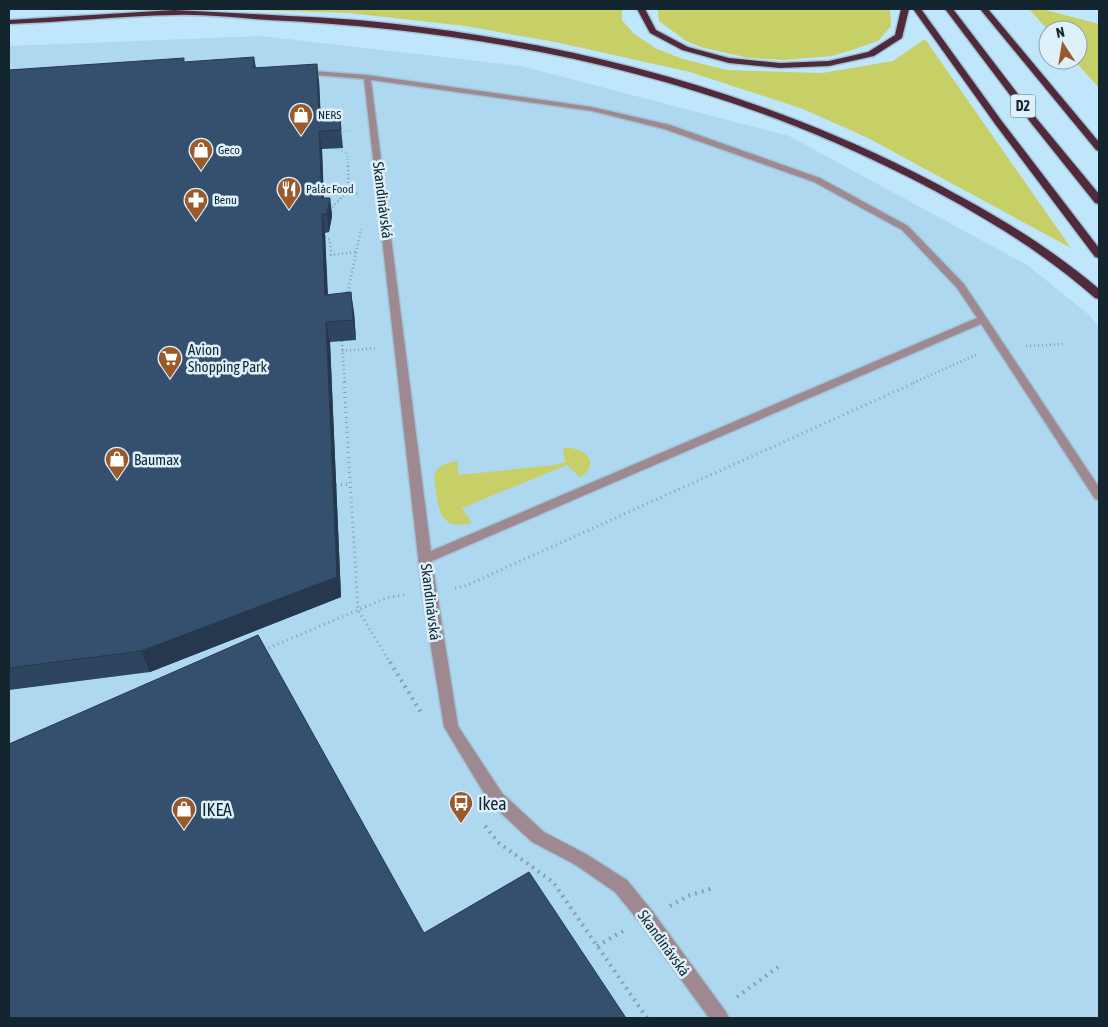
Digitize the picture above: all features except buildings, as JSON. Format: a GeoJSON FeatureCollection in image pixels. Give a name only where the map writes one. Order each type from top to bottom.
{"type":"FeatureCollection","features":[{"type":"Feature","properties":{"kind":"highway"},"geometry":{"type":"LineString","coordinates":[[9,16],[95,9]]}},
{"type":"Feature","properties":{"kind":"highway"},"geometry":{"type":"LineString","coordinates":[[9,22],[221,9]]}},
{"type":"Feature","properties":{"kind":"highway"},"geometry":{"type":"LineString","coordinates":[[641,9],[643,21],[649,28],[662,38],[680,47],[732,61],[792,66],[831,63],[877,52],[888,46],[900,34],[906,20],[906,9]]}},
{"type":"Feature","properties":{"kind":"highway"},"geometry":{"type":"LineString","coordinates":[[917,9],[998,122],[1099,255]]}},
{"type":"Feature","properties":{"kind":"highway","name":"D2"},"geometry":{"type":"LineString","coordinates":[[949,9],[1034,121],[1099,201]]}},
{"type":"Feature","properties":{"kind":"highway","name":"D2"},"geometry":{"type":"LineString","coordinates":[[984,9],[1099,148]]}},
{"type":"Feature","properties":{"kind":"highway"},"geometry":{"type":"LineString","coordinates":[[174,12],[351,22],[480,37],[584,57],[696,87],[775,114],[828,135],[917,177],[1008,229],[1054,259],[1099,295]]}},
{"type":"Feature","properties":{"kind":"street"},"geometry":{"type":"LineString","coordinates":[[293,71],[367,77],[592,109],[667,127],[817,180],[905,228],[960,286],[1099,496]]}},
{"type":"Feature","properties":{"kind":"street","name":"Skandinávská"},"geometry":{"type":"LineString","coordinates":[[367,77],[401,345],[429,592],[451,726],[496,798],[538,837],[580,858],[621,886],[647,918],[717,1015]]}},
{"type":"Feature","properties":{"kind":"street"},"geometry":{"type":"LineString","coordinates":[[426,558],[982,320]]}},
{"type":"Feature","properties":{"kind":"path"},"geometry":{"type":"LineString","coordinates":[[333,148],[347,154],[349,190]]}},
{"type":"Feature","properties":{"kind":"path"},"geometry":{"type":"LineString","coordinates":[[349,190],[366,197]]}},
{"type":"Feature","properties":{"kind":"path"},"geometry":{"type":"LineString","coordinates":[[324,213],[349,190]]}},
{"type":"Feature","properties":{"kind":"path"},"geometry":{"type":"LineString","coordinates":[[346,298],[351,284],[362,225]]}},
{"type":"Feature","properties":{"kind":"path"},"geometry":{"type":"LineString","coordinates":[[326,237],[330,240],[331,255],[357,252]]}},
{"type":"Feature","properties":{"kind":"path"},"geometry":{"type":"LineString","coordinates":[[342,341],[358,610]]}},
{"type":"Feature","properties":{"kind":"path"},"geometry":{"type":"LineString","coordinates":[[259,652],[386,598],[463,587],[974,355],[1002,348],[1064,344]]}},
{"type":"Feature","properties":{"kind":"path"},"geometry":{"type":"LineString","coordinates":[[342,351],[401,345]]}},
{"type":"Feature","properties":{"kind":"path"},"geometry":{"type":"LineString","coordinates":[[336,485],[350,484]]}},
{"type":"Feature","properties":{"kind":"path"},"geometry":{"type":"LineString","coordinates":[[717,1015],[778,967]]}},
{"type":"Feature","properties":{"kind":"shaded area","name":"Avion Shopping Park"},"geometry":{"type":"Polygon","coordinates":[[[261,36],[521,66],[789,136],[1027,265],[1088,314],[1099,327],[1099,1018],[9,1018],[9,46],[261,36]]]}},
{"type":"Feature","properties":{"kind":"green space"},"geometry":{"type":"Polygon","coordinates":[[[622,9],[622,20],[634,34],[657,49],[683,59],[726,70],[822,73],[893,61],[925,39],[1071,248],[868,138],[803,109],[690,72],[560,43],[465,26],[349,13],[257,10],[622,9]]]}},
{"type":"Feature","properties":{"kind":"green space"},"geometry":{"type":"Polygon","coordinates":[[[658,9],[890,9],[891,26],[878,41],[832,56],[784,60],[749,58],[704,48],[686,41],[659,21],[658,9]]]}},
{"type":"Feature","properties":{"kind":"green space"},"geometry":{"type":"Polygon","coordinates":[[[1029,9],[1042,9],[1084,20],[1039,20],[1029,9]]]}},
{"type":"Feature","properties":{"kind":"green space"},"geometry":{"type":"Polygon","coordinates":[[[1088,21],[1099,24],[1099,88],[1083,70],[1088,70],[1088,21]]]}},
{"type":"Feature","properties":{"kind":"green space"},"geometry":{"type":"Polygon","coordinates":[[[563,448],[577,450],[588,456],[590,466],[587,472],[580,477],[567,465],[462,508],[472,523],[452,524],[445,520],[441,514],[434,478],[437,470],[442,465],[457,461],[459,475],[554,465],[565,462],[563,448]]]}},
{"type":"Feature","properties":{"kind":"place","name":"NERS"},"geometry":{"type":"Point","coordinates":[301,136]}},
{"type":"Feature","properties":{"kind":"place","name":"Geco"},"geometry":{"type":"Point","coordinates":[201,171]}},
{"type":"Feature","properties":{"kind":"place","name":"Palác Food"},"geometry":{"type":"Point","coordinates":[289,210]}},
{"type":"Feature","properties":{"kind":"place","name":"Benu"},"geometry":{"type":"Point","coordinates":[196,221]}},
{"type":"Feature","properties":{"kind":"place","name":"Avion Shopping Park"},"geometry":{"type":"Point","coordinates":[170,379]}},
{"type":"Feature","properties":{"kind":"place","name":"Baumax"},"geometry":{"type":"Point","coordinates":[117,480]}},
{"type":"Feature","properties":{"kind":"place","name":"Ikea"},"geometry":{"type":"Point","coordinates":[461,824]}},
{"type":"Feature","properties":{"kind":"place","name":"IKEA"},"geometry":{"type":"Point","coordinates":[184,830]}}]}
